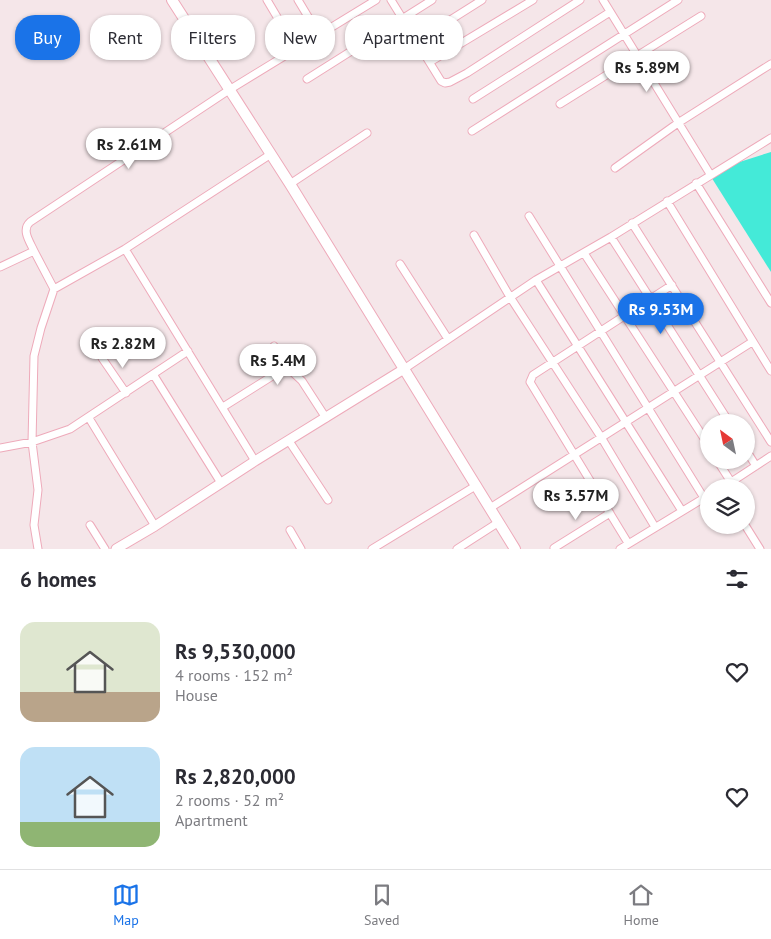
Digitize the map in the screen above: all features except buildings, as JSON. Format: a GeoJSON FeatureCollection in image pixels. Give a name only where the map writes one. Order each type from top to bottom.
{"type":"FeatureCollection","features":[{"type":"Feature","properties":{"kind":"main road"},"geometry":{"type":"LineString","coordinates":[[172,0],[290,184],[515,549]]}},
{"type":"Feature","properties":{"kind":"street"},"geometry":{"type":"LineString","coordinates":[[267,0],[276,15]]}},
{"type":"Feature","properties":{"kind":"street"},"geometry":{"type":"LineString","coordinates":[[298,0],[307,15]]}},
{"type":"Feature","properties":{"kind":"street"},"geometry":{"type":"LineString","coordinates":[[335,25],[376,0]]}},
{"type":"Feature","properties":{"kind":"street"},"geometry":{"type":"LineString","coordinates":[[391,0],[400,15]]}},
{"type":"Feature","properties":{"kind":"street"},"geometry":{"type":"LineString","coordinates":[[407,15],[432,0]]}},
{"type":"Feature","properties":{"kind":"street"},"geometry":{"type":"LineString","coordinates":[[459,15],[482,0]]}},
{"type":"Feature","properties":{"kind":"street"},"geometry":{"type":"LineString","coordinates":[[533,0],[430,62],[441,81],[445,83],[450,82],[580,0]]}},
{"type":"Feature","properties":{"kind":"street"},"geometry":{"type":"LineString","coordinates":[[603,0],[710,174]]}},
{"type":"Feature","properties":{"kind":"street"},"geometry":{"type":"LineString","coordinates":[[472,131],[678,0]]}},
{"type":"Feature","properties":{"kind":"street"},"geometry":{"type":"LineString","coordinates":[[473,99],[610,12]]}},
{"type":"Feature","properties":{"kind":"street"},"geometry":{"type":"LineString","coordinates":[[560,104],[701,16]]}},
{"type":"Feature","properties":{"kind":"street"},"geometry":{"type":"LineString","coordinates":[[307,79],[345,55]]}},
{"type":"Feature","properties":{"kind":"street"},"geometry":{"type":"LineString","coordinates":[[54,289],[34,251],[26,231],[26,225],[229,90],[278,60]]}},
{"type":"Feature","properties":{"kind":"street"},"geometry":{"type":"LineString","coordinates":[[614,168],[678,123],[771,64]]}},
{"type":"Feature","properties":{"kind":"street"},"geometry":{"type":"LineString","coordinates":[[290,184],[367,133]]}},
{"type":"Feature","properties":{"kind":"street"},"geometry":{"type":"LineString","coordinates":[[116,549],[156,526],[255,461],[404,369],[536,280],[611,237],[771,138]]}},
{"type":"Feature","properties":{"kind":"street"},"geometry":{"type":"LineString","coordinates":[[38,549],[34,525],[38,490],[32,442],[34,356],[54,289],[125,249],[270,154]]}},
{"type":"Feature","properties":{"kind":"street"},"geometry":{"type":"LineString","coordinates":[[696,183],[771,303]]}},
{"type":"Feature","properties":{"kind":"street"},"geometry":{"type":"LineString","coordinates":[[667,201],[771,371]]}},
{"type":"Feature","properties":{"kind":"street"},"geometry":{"type":"LineString","coordinates":[[529,216],[700,488]]}},
{"type":"Feature","properties":{"kind":"street"},"geometry":{"type":"LineString","coordinates":[[632,223],[771,442]]}},
{"type":"Feature","properties":{"kind":"street"},"geometry":{"type":"LineString","coordinates":[[474,235],[510,297],[601,436],[655,527]]}},
{"type":"Feature","properties":{"kind":"street"},"geometry":{"type":"LineString","coordinates":[[611,237],[724,414]]}},
{"type":"Feature","properties":{"kind":"street"},"geometry":{"type":"LineString","coordinates":[[125,249],[255,461]]}},
{"type":"Feature","properties":{"kind":"street"},"geometry":{"type":"LineString","coordinates":[[0,267],[34,251]]}},
{"type":"Feature","properties":{"kind":"street"},"geometry":{"type":"LineString","coordinates":[[584,253],[700,432]]}},
{"type":"Feature","properties":{"kind":"street"},"geometry":{"type":"LineString","coordinates":[[400,264],[448,339]]}},
{"type":"Feature","properties":{"kind":"street"},"geometry":{"type":"LineString","coordinates":[[536,280],[682,511]]}},
{"type":"Feature","properties":{"kind":"street"},"geometry":{"type":"LineString","coordinates":[[628,544],[530,382],[532,375],[672,285]]}},
{"type":"Feature","properties":{"kind":"street"},"geometry":{"type":"LineString","coordinates":[[490,508],[574,453],[752,342]]}},
{"type":"Feature","properties":{"kind":"street"},"geometry":{"type":"LineString","coordinates":[[274,346],[286,366],[302,380],[326,418]]}},
{"type":"Feature","properties":{"kind":"street"},"geometry":{"type":"LineString","coordinates":[[0,448],[32,442],[70,429],[188,350]]}},
{"type":"Feature","properties":{"kind":"street"},"geometry":{"type":"LineString","coordinates":[[102,358],[126,393]]}},
{"type":"Feature","properties":{"kind":"street"},"geometry":{"type":"LineString","coordinates":[[223,407],[280,372],[286,366]]}},
{"type":"Feature","properties":{"kind":"street"},"geometry":{"type":"LineString","coordinates":[[153,374],[221,483]]}},
{"type":"Feature","properties":{"kind":"street"},"geometry":{"type":"LineString","coordinates":[[89,418],[156,526]]}},
{"type":"Feature","properties":{"kind":"street"},"geometry":{"type":"LineString","coordinates":[[289,441],[328,500]]}},
{"type":"Feature","properties":{"kind":"street"},"geometry":{"type":"LineString","coordinates":[[736,479],[771,456]]}},
{"type":"Feature","properties":{"kind":"street"},"geometry":{"type":"LineString","coordinates":[[372,549],[476,485]]}},
{"type":"Feature","properties":{"kind":"street"},"geometry":{"type":"LineString","coordinates":[[620,549],[700,500]]}},
{"type":"Feature","properties":{"kind":"street"},"geometry":{"type":"LineString","coordinates":[[554,548],[610,513]]}},
{"type":"Feature","properties":{"kind":"street"},"geometry":{"type":"LineString","coordinates":[[460,548],[499,522]]}},
{"type":"Feature","properties":{"kind":"street"},"geometry":{"type":"LineString","coordinates":[[90,525],[105,549]]}},
{"type":"Feature","properties":{"kind":"street"},"geometry":{"type":"LineString","coordinates":[[290,530],[301,549]]}},
{"type":"Feature","properties":{"kind":"street"},"geometry":{"type":"LineString","coordinates":[[751,534],[760,549]]}},
{"type":"Feature","properties":{"kind":"shaded area"},"geometry":{"type":"Polygon","coordinates":[[[771,152],[771,272],[708,172],[771,152]]]}}]}
